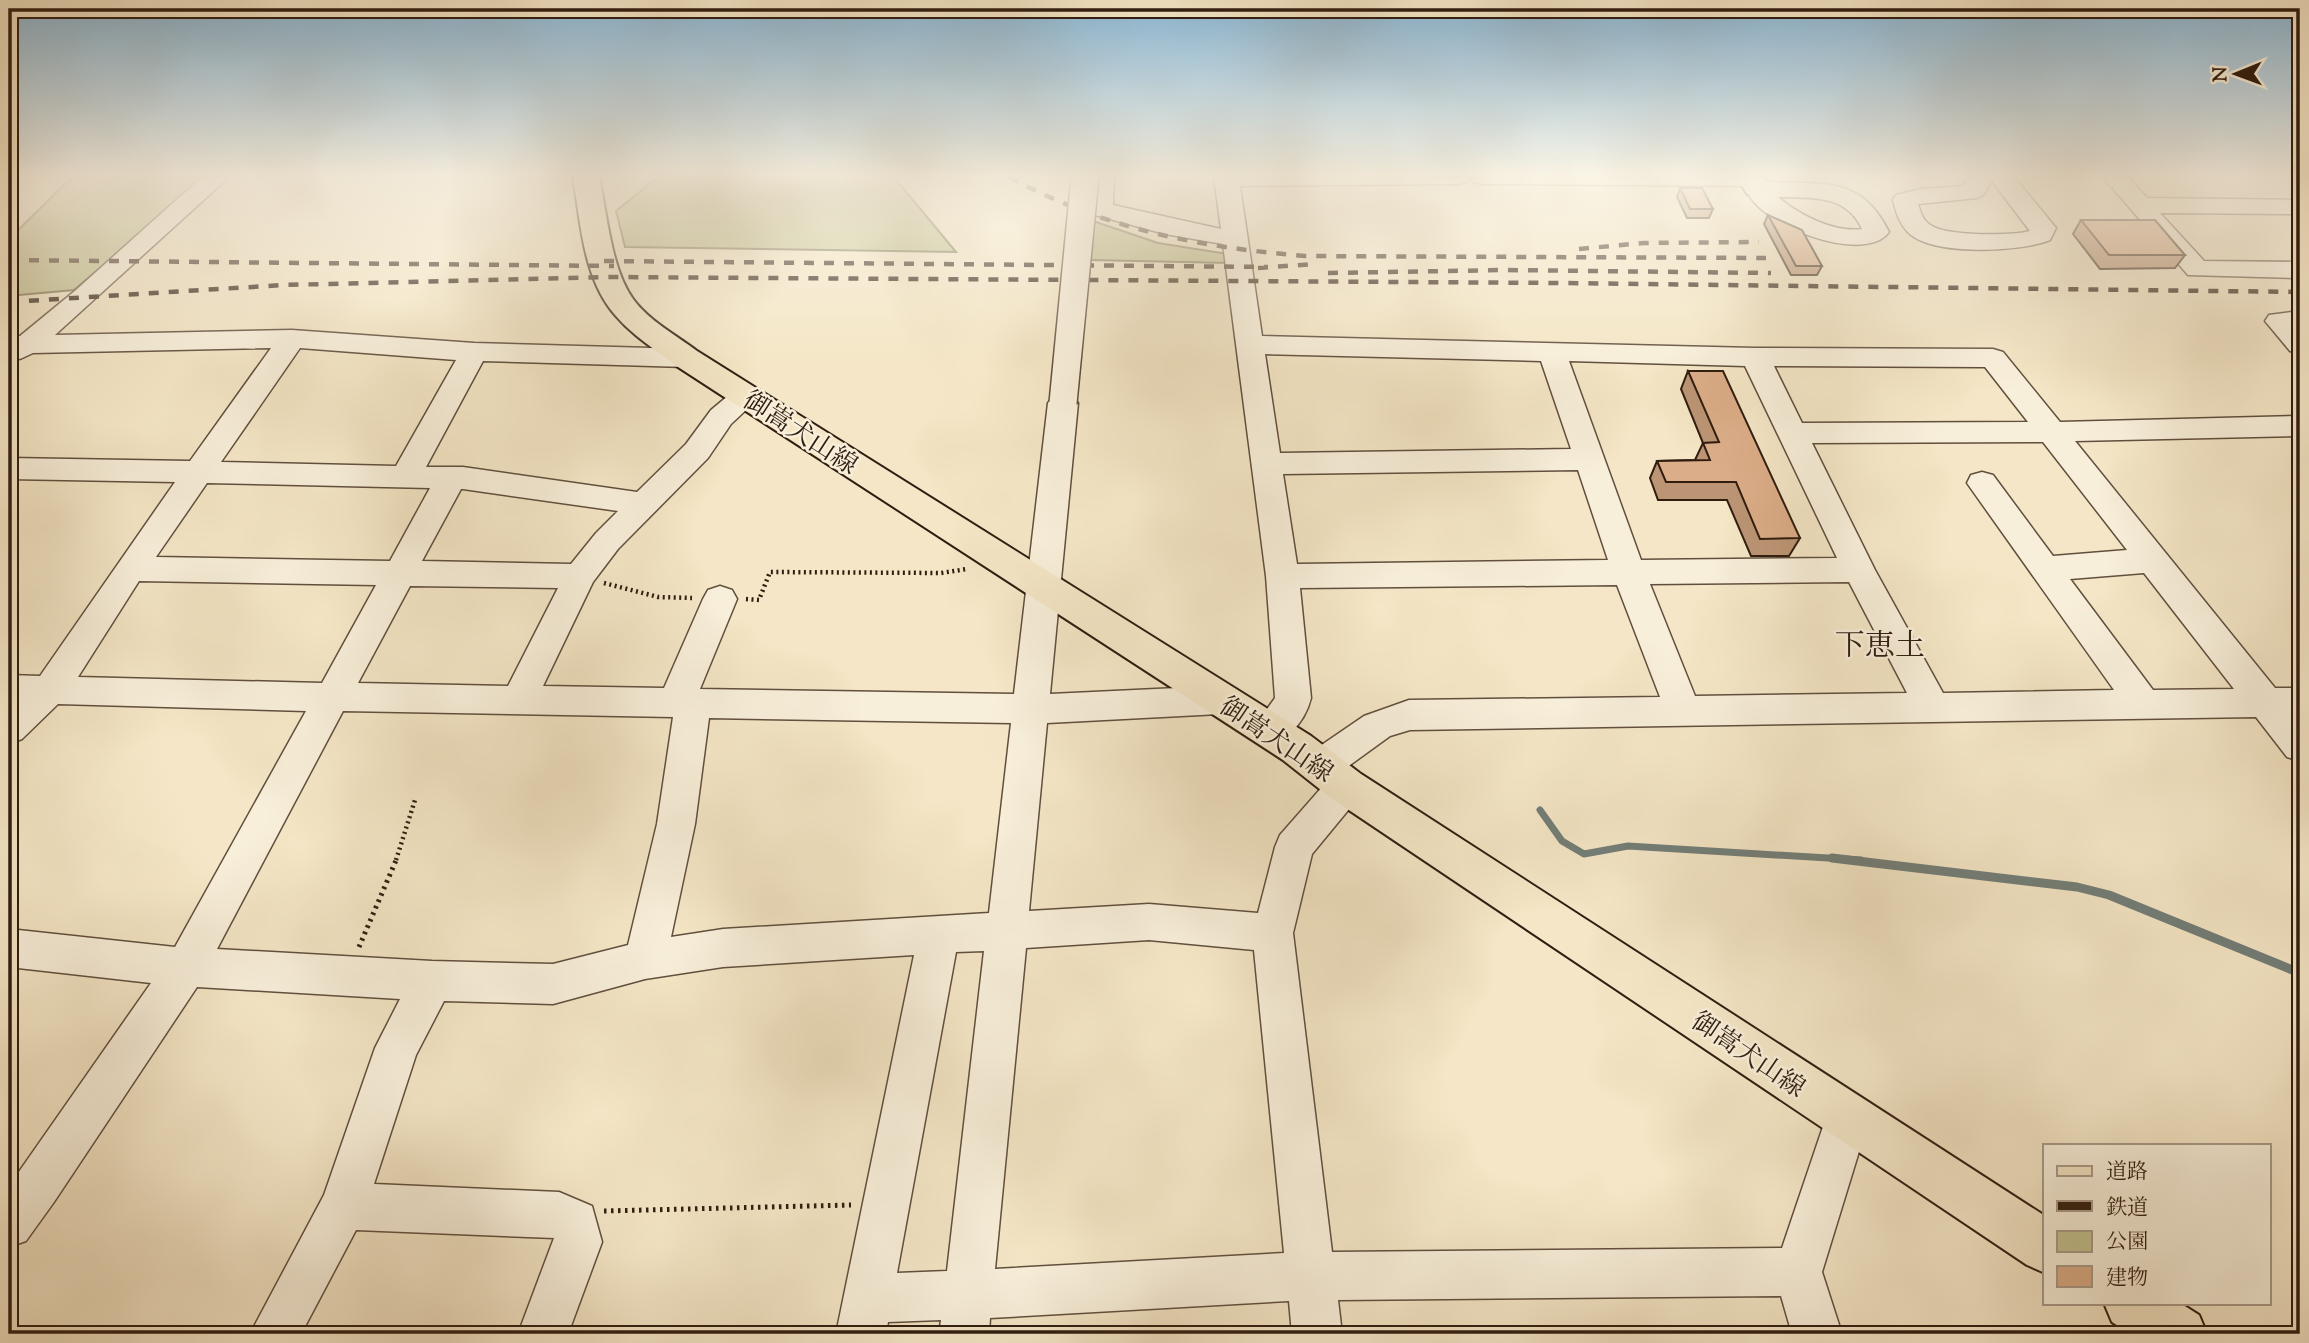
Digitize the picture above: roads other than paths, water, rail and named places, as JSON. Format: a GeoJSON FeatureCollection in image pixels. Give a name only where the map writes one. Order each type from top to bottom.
{"type":"FeatureCollection","features":[{"type":"Feature","properties":{"kind":"main road","name":"御嵩犬山線"},"geometry":{"type":"LineString","coordinates":[[600,240],[606,266],[619,301],[630,314],[686,358],[1269,731],[1847,1119],[2043,1246]]}},
{"type":"Feature","properties":{"kind":"main road"},"geometry":{"type":"LineString","coordinates":[[2133,1304],[2180,1334]]}},
{"type":"Feature","properties":{"kind":"street"},"geometry":{"type":"LineString","coordinates":[[14,351],[85,296],[147,240]]}},
{"type":"Feature","properties":{"kind":"street"},"geometry":{"type":"LineString","coordinates":[[965,1315],[1079,240]]}},
{"type":"Feature","properties":{"kind":"street"},"geometry":{"type":"LineString","coordinates":[[1235,240],[1282,576],[1293,698],[1291,706],[1269,731]]}},
{"type":"Feature","properties":{"kind":"street"},"geometry":{"type":"LineString","coordinates":[[1942,240],[1972,240]]}},
{"type":"Feature","properties":{"kind":"street"},"geometry":{"type":"LineString","coordinates":[[2171,240],[2197,269],[2300,270]]}},
{"type":"Feature","properties":{"kind":"street"},"geometry":{"type":"LineString","coordinates":[[2300,319],[2278,321],[2300,345]]}},
{"type":"Feature","properties":{"kind":"street"},"geometry":{"type":"LineString","coordinates":[[14,351],[292,339],[474,352],[686,358]]}},
{"type":"Feature","properties":{"kind":"street"},"geometry":{"type":"LineString","coordinates":[[9,729],[50,690],[130,569],[292,339]]}},
{"type":"Feature","properties":{"kind":"street"},"geometry":{"type":"LineString","coordinates":[[1251,345],[1755,357],[1993,358],[2152,560],[2283,703],[2300,746]]}},
{"type":"Feature","properties":{"kind":"street"},"geometry":{"type":"LineString","coordinates":[[406,476],[474,352]]}},
{"type":"Feature","properties":{"kind":"street"},"geometry":{"type":"LineString","coordinates":[[1552,352],[1629,573],[1683,711]]}},
{"type":"Feature","properties":{"kind":"street"},"geometry":{"type":"LineString","coordinates":[[1755,357],[1859,570],[1933,708]]}},
{"type":"Feature","properties":{"kind":"street"},"geometry":{"type":"LineString","coordinates":[[518,701],[580,576],[607,541],[697,451],[721,417],[745,397]]}},
{"type":"Feature","properties":{"kind":"street"},"geometry":{"type":"LineString","coordinates":[[1790,433],[2052,432],[2300,426]]}},
{"type":"Feature","properties":{"kind":"street"},"geometry":{"type":"LineString","coordinates":[[1267,464],[1589,459]]}},
{"type":"Feature","properties":{"kind":"street"},"geometry":{"type":"LineString","coordinates":[[9,468],[451,478],[644,504]]}},
{"type":"Feature","properties":{"kind":"street"},"geometry":{"type":"LineString","coordinates":[[9,1224],[38,1186],[186,967],[451,478]]}},
{"type":"Feature","properties":{"kind":"street"},"geometry":{"type":"LineString","coordinates":[[1982,483],[2144,705]]}},
{"type":"Feature","properties":{"kind":"street"},"geometry":{"type":"LineString","coordinates":[[2044,569],[2152,560]]}},
{"type":"Feature","properties":{"kind":"street"},"geometry":{"type":"LineString","coordinates":[[130,569],[580,576]]}},
{"type":"Feature","properties":{"kind":"street"},"geometry":{"type":"LineString","coordinates":[[1282,576],[1859,570]]}},
{"type":"Feature","properties":{"kind":"street"},"geometry":{"type":"LineString","coordinates":[[645,960],[676,824],[685,703],[720,599]]}},
{"type":"Feature","properties":{"kind":"street"},"geometry":{"type":"LineString","coordinates":[[9,689],[331,698],[1029,709],[1220,700]]}},
{"type":"Feature","properties":{"kind":"street"},"geometry":{"type":"LineString","coordinates":[[1317,1334],[1273,933],[1294,847],[1333,776],[1377,726],[1409,715],[2283,703]]}},
{"type":"Feature","properties":{"kind":"street"},"geometry":{"type":"LineString","coordinates":[[9,948],[186,967],[432,981],[553,984],[645,960],[723,948],[1149,922],[1273,933]]}},
{"type":"Feature","properties":{"kind":"street"},"geometry":{"type":"LineString","coordinates":[[939,934],[864,1316],[965,1315],[1311,1276],[1798,1272]]}},
{"type":"Feature","properties":{"kind":"street"},"geometry":{"type":"LineString","coordinates":[[275,1334],[343,1206],[397,1048],[432,981]]}},
{"type":"Feature","properties":{"kind":"street"},"geometry":{"type":"LineString","coordinates":[[1818,1334],[1798,1272],[1847,1119]]}},
{"type":"Feature","properties":{"kind":"street"},"geometry":{"type":"LineString","coordinates":[[343,1206],[559,1216],[575,1223],[578,1242],[543,1334]]}},
{"type":"Feature","properties":{"kind":"street"},"geometry":{"type":"LineString","coordinates":[[2122,1304],[2136,1334]]}},
{"type":"Feature","properties":{"kind":"waterway"},"geometry":{"type":"LineString","coordinates":[[1540,810],[1562,841],[1584,854],[1628,846],[1836,859]]}},
{"type":"Feature","properties":{"kind":"waterway"},"geometry":{"type":"LineString","coordinates":[[1832,858],[1836,859]]}},
{"type":"Feature","properties":{"kind":"waterway"},"geometry":{"type":"LineString","coordinates":[[1836,859],[1861,860]]}},
{"type":"Feature","properties":{"kind":"waterway"},"geometry":{"type":"LineString","coordinates":[[1836,859],[2077,887],[2109,895],[2300,973]]}},
{"type":"Feature","properties":{"kind":"railway"},"geometry":{"type":"LineString","coordinates":[[1183,240],[1305,256],[1766,258]]}},
{"type":"Feature","properties":{"kind":"railway"},"geometry":{"type":"LineString","coordinates":[[1579,249],[1643,243],[1759,242]]}},
{"type":"Feature","properties":{"kind":"railway"},"geometry":{"type":"LineString","coordinates":[[9,260],[614,266]]}},
{"type":"Feature","properties":{"kind":"railway"},"geometry":{"type":"LineString","coordinates":[[604,261],[1268,267]]}},
{"type":"Feature","properties":{"kind":"railway"},"geometry":{"type":"LineString","coordinates":[[1258,268],[1314,264]]}},
{"type":"Feature","properties":{"kind":"railway"},"geometry":{"type":"LineString","coordinates":[[1328,273],[1505,270],[1771,273]]}},
{"type":"Feature","properties":{"kind":"railway"},"geometry":{"type":"LineString","coordinates":[[9,302],[283,285],[609,277],[1559,283],[2300,292]]}},
{"type":"Feature","properties":{"kind":"district","name":"下恵土"},"geometry":{"type":"Point","coordinates":[1880,645]}}]}
